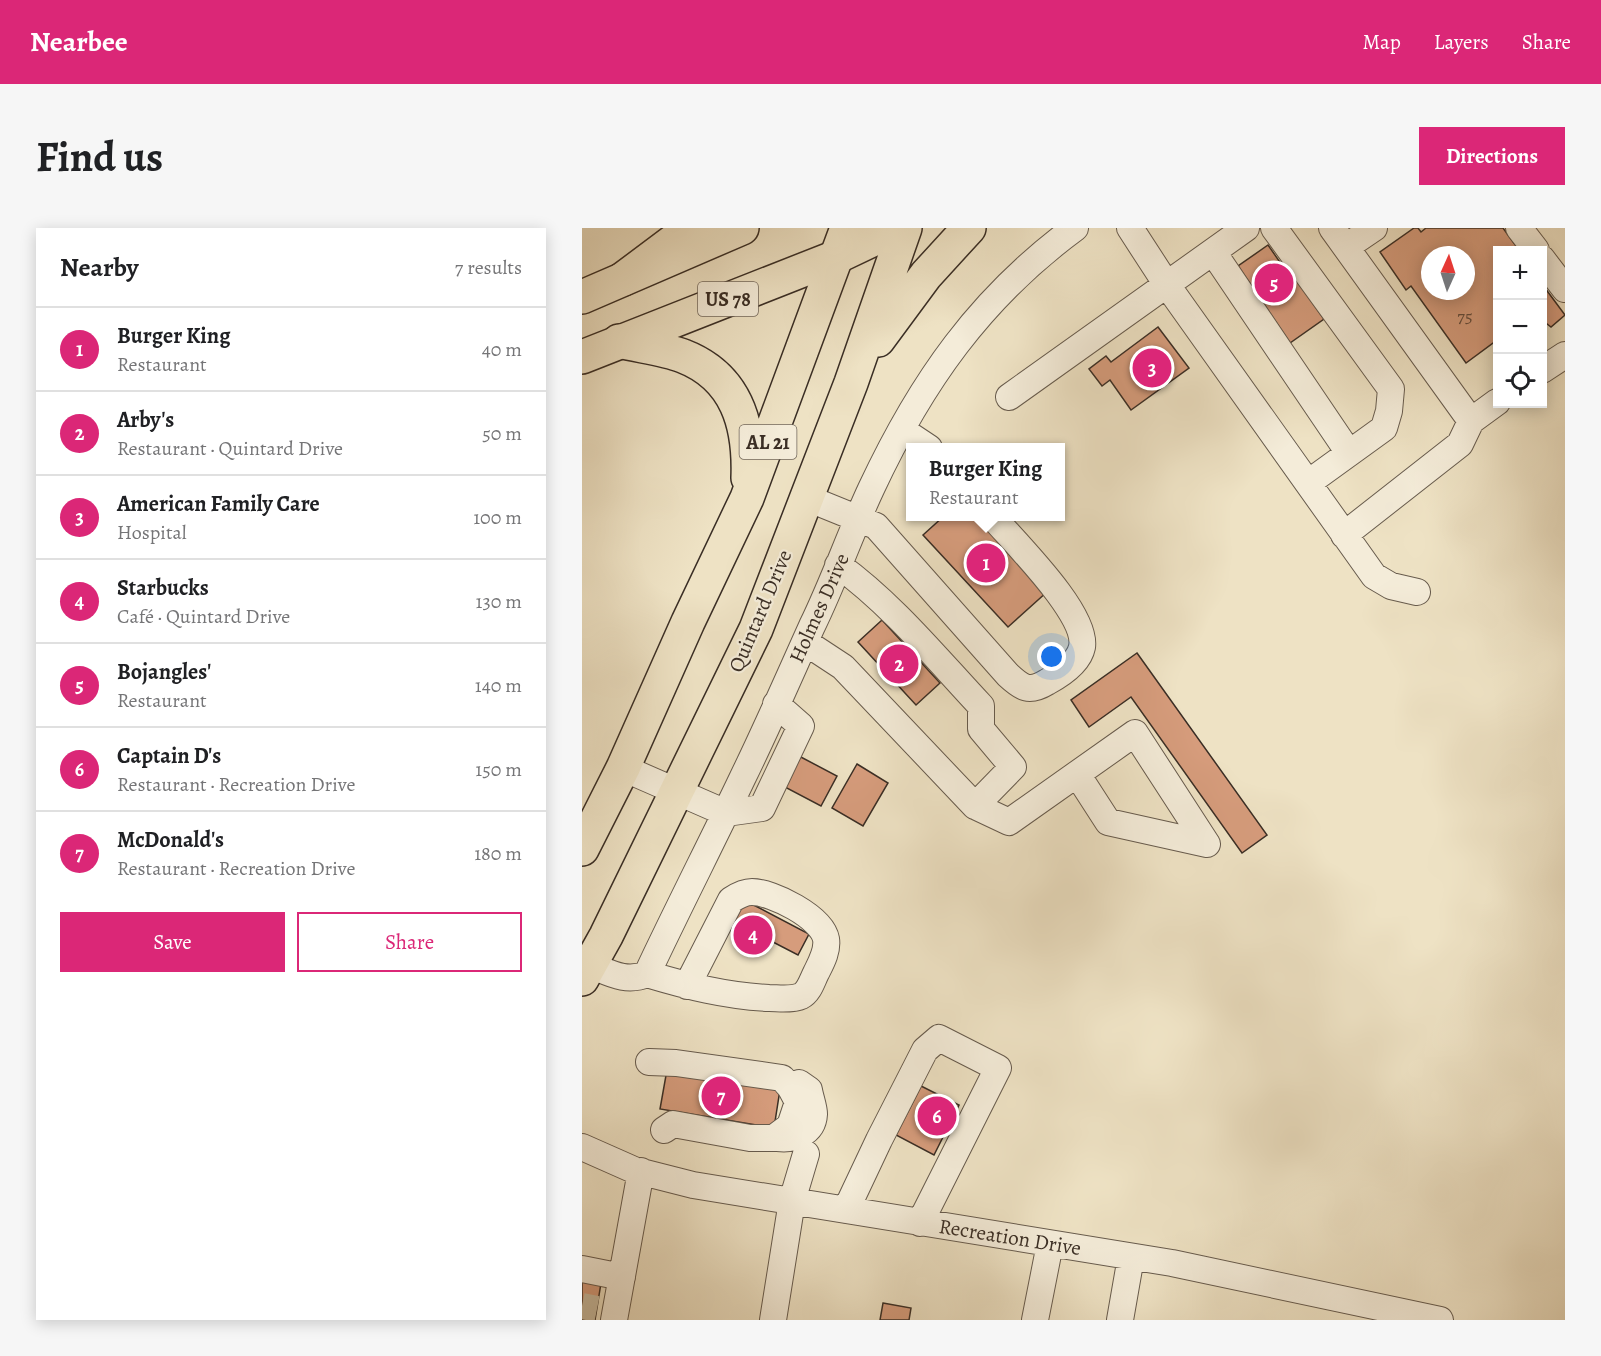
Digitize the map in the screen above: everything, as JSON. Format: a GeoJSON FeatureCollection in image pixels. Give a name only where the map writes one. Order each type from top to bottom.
{"type":"FeatureCollection","features":[{"type":"Feature","properties":{"kind":"main road"},"geometry":{"type":"LineString","coordinates":[[623,279],[691,228]]}},
{"type":"Feature","properties":{"kind":"main road"},"geometry":{"type":"LineString","coordinates":[[582,297],[742,228]]}},
{"type":"Feature","properties":{"kind":"main road","name":"US 78"},"geometry":{"type":"LineString","coordinates":[[582,357],[841,243],[897,228]]}},
{"type":"Feature","properties":{"kind":"main road","name":"Quintard Drive"},"geometry":{"type":"LineString","coordinates":[[586,972],[678,790],[756,628],[851,382],[905,228]]}},
{"type":"Feature","properties":{"kind":"main road"},"geometry":{"type":"LineString","coordinates":[[851,382],[899,309],[926,275],[969,228]]}},
{"type":"Feature","properties":{"kind":"main road","name":"AL 21"},"geometry":{"type":"LineString","coordinates":[[582,849],[623,768],[688,622],[747,498],[841,243]]}},
{"type":"Feature","properties":{"kind":"main road"},"geometry":{"type":"LineString","coordinates":[[619,341],[683,356],[713,374],[725,387],[735,401],[746,431],[747,498]]}},
{"type":"Feature","properties":{"kind":"street","name":"Holmes Drive"},"geometry":{"type":"LineString","coordinates":[[726,813],[762,808],[801,726],[776,704],[858,519],[902,429],[935,372],[975,319],[1026,267],[1075,228]]}},
{"type":"Feature","properties":{"kind":"street"},"geometry":{"type":"LineString","coordinates":[[1130,228],[1167,285],[1374,576],[1390,586],[1417,592]]}},
{"type":"Feature","properties":{"kind":"street"},"geometry":{"type":"LineString","coordinates":[[1009,397],[1246,228]]}},
{"type":"Feature","properties":{"kind":"street"},"geometry":{"type":"LineString","coordinates":[[1274,228],[1391,389],[1389,411],[1384,428],[1308,483]]}},
{"type":"Feature","properties":{"kind":"street"},"geometry":{"type":"LineString","coordinates":[[1374,228],[1339,238],[1472,421]]}},
{"type":"Feature","properties":{"kind":"street"},"geometry":{"type":"LineString","coordinates":[[1519,228],[1533,246]]}},
{"type":"Feature","properties":{"kind":"street"},"geometry":{"type":"LineString","coordinates":[[1213,252],[1350,453]]}},
{"type":"Feature","properties":{"kind":"street"},"geometry":{"type":"LineString","coordinates":[[1547,266],[1565,289]]}},
{"type":"Feature","properties":{"kind":"street"},"geometry":{"type":"LineString","coordinates":[[1547,367],[1565,354]]}},
{"type":"Feature","properties":{"kind":"street"},"geometry":{"type":"LineString","coordinates":[[1344,535],[1460,444],[1472,421],[1493,405]]}},
{"type":"Feature","properties":{"kind":"street"},"geometry":{"type":"LineString","coordinates":[[902,429],[922,443]]}},
{"type":"Feature","properties":{"kind":"street"},"geometry":{"type":"LineString","coordinates":[[807,498],[876,526],[1017,684],[1020,687],[1033,689],[1048,682],[1077,660],[1082,647],[1082,637],[1075,618],[1061,596],[996,521]]}},
{"type":"Feature","properties":{"kind":"street"},"geometry":{"type":"LineString","coordinates":[[838,565],[858,579],[906,626],[981,706],[981,729],[1012,768],[975,806]]}},
{"type":"Feature","properties":{"kind":"street"},"geometry":{"type":"LineString","coordinates":[[805,642],[843,667],[975,806],[1009,822],[1135,733],[1207,844],[1108,822],[1077,774]]}},
{"type":"Feature","properties":{"kind":"street"},"geometry":{"type":"LineString","coordinates":[[623,768],[678,790],[726,813],[647,974]]}},
{"type":"Feature","properties":{"kind":"street"},"geometry":{"type":"LineString","coordinates":[[586,972],[635,979],[647,974],[687,986],[742,996],[781,998],[801,996],[807,991],[823,960],[826,938],[814,919],[764,893],[749,892],[738,895],[730,900],[687,986]]}},
{"type":"Feature","properties":{"kind":"street"},"geometry":{"type":"LineString","coordinates":[[846,1210],[926,1050],[939,1038],[998,1068],[920,1223]]}},
{"type":"Feature","properties":{"kind":"street"},"geometry":{"type":"LineString","coordinates":[[649,1062],[676,1063],[783,1078],[798,1102],[790,1126],[774,1138],[750,1138],[673,1124],[664,1130]]}},
{"type":"Feature","properties":{"kind":"street","name":"Recreation Drive"},"geometry":{"type":"LineString","coordinates":[[582,1147],[641,1171],[693,1185],[1172,1263],[1440,1320]]}},
{"type":"Feature","properties":{"kind":"street"},"geometry":{"type":"LineString","coordinates":[[772,1320],[792,1201],[806,1154]]}},
{"type":"Feature","properties":{"kind":"street"},"geometry":{"type":"LineString","coordinates":[[609,1314],[622,1277],[641,1171]]}},
{"type":"Feature","properties":{"kind":"street"},"geometry":{"type":"LineString","coordinates":[[1035,1320],[1050,1244]]}},
{"type":"Feature","properties":{"kind":"street"},"geometry":{"type":"LineString","coordinates":[[1120,1320],[1131,1257]]}},
{"type":"Feature","properties":{"kind":"street"},"geometry":{"type":"LineString","coordinates":[[582,1269],[622,1277]]}},
{"type":"Feature","properties":{"kind":"building"},"geometry":{"type":"Polygon","coordinates":[[[1414,228],[1418,228],[1421,232],[1426,228],[1503,228],[1516,246],[1493,246],[1493,343],[1466,363],[1421,300],[1411,286],[1406,290],[1380,252],[1414,228]]]}},
{"type":"Feature","properties":{"kind":"building"},"geometry":{"type":"Polygon","coordinates":[[[1268,245],[1286,271],[1289,269],[1324,319],[1290,343],[1238,266],[1268,245]]]}},
{"type":"Feature","properties":{"kind":"building"},"geometry":{"type":"Polygon","coordinates":[[[1547,291],[1565,315],[1551,327],[1547,324],[1547,291]]]}},
{"type":"Feature","properties":{"kind":"building"},"geometry":{"type":"Polygon","coordinates":[[[1158,327],[1189,368],[1131,410],[1110,380],[1102,386],[1089,369],[1106,356],[1111,362],[1158,327]]]}},
{"type":"Feature","properties":{"kind":"building"},"geometry":{"type":"Polygon","coordinates":[[[938,521],[985,521],[1048,591],[1008,627],[923,535],[938,521]]]}},
{"type":"Feature","properties":{"kind":"building"},"geometry":{"type":"Polygon","coordinates":[[[882,620],[940,683],[916,705],[858,642],[882,620]]]}},
{"type":"Feature","properties":{"kind":"building"},"geometry":{"type":"Polygon","coordinates":[[[1137,653],[1267,835],[1242,853],[1131,697],[1089,727],[1071,700],[1137,653]]]}},
{"type":"Feature","properties":{"kind":"building"},"geometry":{"type":"Polygon","coordinates":[[[797,755],[837,776],[821,806],[781,785],[797,755]]]}},
{"type":"Feature","properties":{"kind":"building"},"geometry":{"type":"Polygon","coordinates":[[[857,764],[888,783],[863,826],[832,808],[857,764]]]}},
{"type":"Feature","properties":{"kind":"building"},"geometry":{"type":"Polygon","coordinates":[[[744,900],[809,934],[798,955],[773,942],[768,950],[729,929],[744,900]]]}},
{"type":"Feature","properties":{"kind":"building"},"geometry":{"type":"Polygon","coordinates":[[[668,1064],[781,1083],[774,1128],[660,1109],[668,1064]]]}},
{"type":"Feature","properties":{"kind":"building"},"geometry":{"type":"Polygon","coordinates":[[[921,1086],[959,1105],[934,1155],[896,1135],[921,1086]]]}},
{"type":"Feature","properties":{"kind":"building"},"geometry":{"type":"Polygon","coordinates":[[[582,1279],[601,1283],[595,1320],[582,1320],[582,1279]]]}},
{"type":"Feature","properties":{"kind":"building"},"geometry":{"type":"Polygon","coordinates":[[[883,1303],[911,1308],[909,1320],[880,1320],[883,1303]]]}},
{"type":"Feature","properties":{"kind":"tunnel"},"geometry":{"type":"LineString","coordinates":[[582,1306],[597,1309]]}},
{"type":"Feature","properties":{"kind":"place","name":"Bojangles'"},"geometry":{"type":"Point","coordinates":[1274,283]}},
{"type":"Feature","properties":{"kind":"place","name":"American Family Care"},"geometry":{"type":"Point","coordinates":[1152,368]}},
{"type":"Feature","properties":{"kind":"place","name":"Burger King"},"geometry":{"type":"Point","coordinates":[986,563]}},
{"type":"Feature","properties":{"kind":"place","name":"Arby's"},"geometry":{"type":"Point","coordinates":[899,664]}},
{"type":"Feature","properties":{"kind":"place","name":"Starbucks"},"geometry":{"type":"Point","coordinates":[753,935]}},
{"type":"Feature","properties":{"kind":"place","name":"McDonald's"},"geometry":{"type":"Point","coordinates":[721,1096]}},
{"type":"Feature","properties":{"kind":"place","name":"Captain D's"},"geometry":{"type":"Point","coordinates":[937,1116]}}]}
